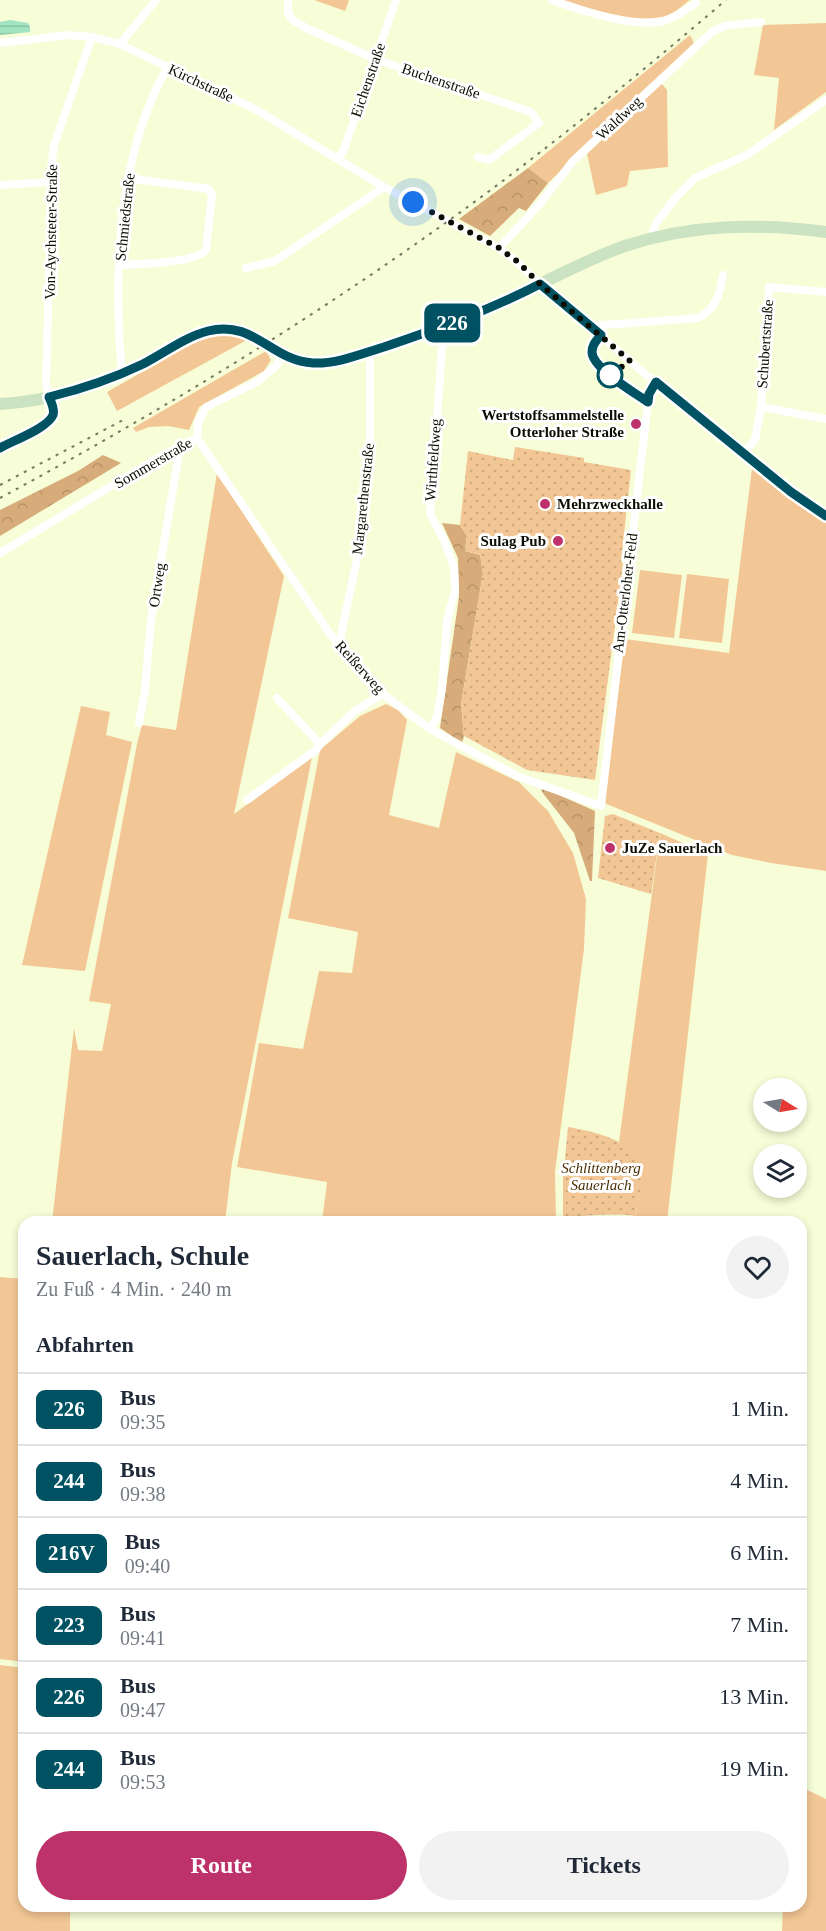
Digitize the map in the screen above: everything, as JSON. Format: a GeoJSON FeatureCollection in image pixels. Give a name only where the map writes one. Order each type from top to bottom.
{"type":"FeatureCollection","features":[{"type":"Feature","properties":{"kind":"main road"},"geometry":{"type":"LineString","coordinates":[[0,405],[49,397],[100,384],[208,331],[226,329],[243,331],[283,355],[298,361],[314,363],[348,358],[440,328],[491,308],[605,253],[653,238],[735,225],[826,232]]}},
{"type":"Feature","properties":{"kind":"street"},"geometry":{"type":"LineString","coordinates":[[120,44],[156,0]]}},
{"type":"Feature","properties":{"kind":"street","name":"Buchenstraße"},"geometry":{"type":"LineString","coordinates":[[288,0],[288,13],[293,20],[306,28],[375,59],[531,112],[539,123],[489,160],[478,157]]}},
{"type":"Feature","properties":{"kind":"street","name":"Eichenstraße"},"geometry":{"type":"LineString","coordinates":[[338,159],[343,152],[396,0]]}},
{"type":"Feature","properties":{"kind":"street"},"geometry":{"type":"LineString","coordinates":[[552,0],[615,19],[646,22],[662,21],[681,13],[696,3]]}},
{"type":"Feature","properties":{"kind":"street","name":"Waldweg"},"geometry":{"type":"LineString","coordinates":[[499,248],[539,205],[573,161],[713,31],[725,26],[761,22]]}},
{"type":"Feature","properties":{"kind":"street","name":"Kirchstraße"},"geometry":{"type":"LineString","coordinates":[[0,44],[68,35],[92,37],[120,44],[255,109],[384,187],[499,248],[743,454],[826,516]]}},
{"type":"Feature","properties":{"kind":"street","name":"Von-Aychsteter-Straße"},"geometry":{"type":"LineString","coordinates":[[49,397],[46,384],[54,145],[92,37]]}},
{"type":"Feature","properties":{"kind":"street","name":"Schmiedstraße"},"geometry":{"type":"LineString","coordinates":[[122,374],[120,265],[123,211],[128,178],[150,103],[167,68]]}},
{"type":"Feature","properties":{"kind":"street"},"geometry":{"type":"LineString","coordinates":[[653,238],[656,223],[677,196],[695,178],[747,155],[826,100]]}},
{"type":"Feature","properties":{"kind":"street"},"geometry":{"type":"LineString","coordinates":[[120,265],[180,262],[204,254],[212,195],[209,189],[128,178]]}},
{"type":"Feature","properties":{"kind":"street"},"geometry":{"type":"LineString","coordinates":[[0,185],[51,182]]}},
{"type":"Feature","properties":{"kind":"street"},"geometry":{"type":"LineString","coordinates":[[246,268],[274,261],[384,187]]}},
{"type":"Feature","properties":{"kind":"street"},"geometry":{"type":"LineString","coordinates":[[590,327],[698,318],[710,312],[721,292],[723,275]]}},
{"type":"Feature","properties":{"kind":"street","name":"Schubertstraße"},"geometry":{"type":"LineString","coordinates":[[743,454],[755,440],[761,407],[769,287],[826,292]]}},
{"type":"Feature","properties":{"kind":"street","name":"Wirthfeldweg"},"geometry":{"type":"LineString","coordinates":[[430,729],[437,717],[442,689],[447,622],[455,591],[454,568],[444,540],[430,514],[443,336],[440,328]]}},
{"type":"Feature","properties":{"kind":"street","name":"Margarethenstraße"},"geometry":{"type":"LineString","coordinates":[[339,645],[361,539],[370,466],[370,359],[368,352]]}},
{"type":"Feature","properties":{"kind":"street","name":"Sommerstraße"},"geometry":{"type":"LineString","coordinates":[[0,553],[163,454],[197,438],[198,423],[206,406],[257,382],[276,366],[283,355]]}},
{"type":"Feature","properties":{"kind":"street","name":"Am-Otterloher-Feld"},"geometry":{"type":"LineString","coordinates":[[601,806],[649,394],[656,382]]}},
{"type":"Feature","properties":{"kind":"street"},"geometry":{"type":"LineString","coordinates":[[761,407],[826,419]]}},
{"type":"Feature","properties":{"kind":"street","name":"Reißerweg"},"geometry":{"type":"LineString","coordinates":[[197,438],[339,645],[383,694],[430,729],[517,776],[601,806]]}},
{"type":"Feature","properties":{"kind":"street","name":"Ortweg"},"geometry":{"type":"LineString","coordinates":[[140,723],[151,620],[180,447]]}},
{"type":"Feature","properties":{"kind":"street"},"geometry":{"type":"LineString","coordinates":[[248,800],[316,750],[355,711],[383,694]]}},
{"type":"Feature","properties":{"kind":"street"},"geometry":{"type":"LineString","coordinates":[[277,698],[320,744]]}},
{"type":"Feature","properties":{"kind":"green space"},"geometry":{"type":"Polygon","coordinates":[[[314,0],[349,0],[345,11],[314,0]]]}},
{"type":"Feature","properties":{"kind":"green space"},"geometry":{"type":"Polygon","coordinates":[[[562,0],[690,0],[667,16],[644,19],[599,12],[562,0]]]}},
{"type":"Feature","properties":{"kind":"green space"},"geometry":{"type":"Polygon","coordinates":[[[826,23],[826,92],[774,130],[779,78],[754,75],[763,25],[826,23]]]}},
{"type":"Feature","properties":{"kind":"green space"},"geometry":{"type":"Polygon","coordinates":[[[690,35],[694,43],[548,183],[528,168],[690,35]]]}},
{"type":"Feature","properties":{"kind":"green space"},"geometry":{"type":"Polygon","coordinates":[[[661,83],[667,90],[668,167],[630,171],[627,186],[596,195],[587,154],[661,83]]]}},
{"type":"Feature","properties":{"kind":"green space"},"geometry":{"type":"Polygon","coordinates":[[[528,168],[548,183],[526,211],[519,208],[490,236],[459,219],[528,168]]]}},
{"type":"Feature","properties":{"kind":"green space"},"geometry":{"type":"Polygon","coordinates":[[[227,334],[247,340],[117,411],[107,392],[195,342],[227,334]]]}},
{"type":"Feature","properties":{"kind":"green space"},"geometry":{"type":"Polygon","coordinates":[[[266,351],[271,360],[264,371],[199,407],[189,430],[168,426],[149,427],[136,432],[133,428],[266,351]]]}},
{"type":"Feature","properties":{"kind":"green space"},"geometry":{"type":"Polygon","coordinates":[[[515,447],[584,458],[584,462],[631,470],[621,562],[623,563],[595,780],[527,770],[464,736],[461,704],[483,573],[480,555],[465,551],[467,536],[460,525],[468,451],[513,460],[515,447]]]}},
{"type":"Feature","properties":{"kind":"green space"},"geometry":{"type":"Polygon","coordinates":[[[103,455],[121,463],[0,536],[0,510],[78,471],[103,455]]]}},
{"type":"Feature","properties":{"kind":"green space"},"geometry":{"type":"Polygon","coordinates":[[[752,468],[778,489],[826,521],[826,871],[732,855],[604,803],[625,639],[729,653],[752,468]]]}},
{"type":"Feature","properties":{"kind":"green space"},"geometry":{"type":"Polygon","coordinates":[[[217,473],[284,576],[234,814],[312,757],[232,1163],[226,1216],[53,1216],[74,1028],[78,1050],[102,1051],[111,1004],[89,1001],[137,744],[142,725],[176,730],[217,473]]]}},
{"type":"Feature","properties":{"kind":"green space"},"geometry":{"type":"Polygon","coordinates":[[[442,523],[460,525],[467,536],[465,551],[480,555],[483,573],[461,704],[464,736],[462,743],[440,728],[459,597],[458,558],[442,523]]]}},
{"type":"Feature","properties":{"kind":"green space"},"geometry":{"type":"Polygon","coordinates":[[[640,570],[682,575],[674,638],[632,633],[640,570]]]}},
{"type":"Feature","properties":{"kind":"green space"},"geometry":{"type":"Polygon","coordinates":[[[687,574],[729,579],[722,643],[679,638],[687,574]]]}},
{"type":"Feature","properties":{"kind":"green space"},"geometry":{"type":"Polygon","coordinates":[[[386,704],[398,710],[407,720],[389,815],[439,828],[456,752],[519,782],[548,811],[573,853],[586,899],[584,949],[555,1172],[556,1216],[323,1216],[327,1182],[237,1167],[259,1043],[303,1049],[319,971],[352,973],[358,932],[288,918],[320,750],[360,716],[386,704]]]}},
{"type":"Feature","properties":{"kind":"green space"},"geometry":{"type":"Polygon","coordinates":[[[81,706],[110,712],[106,735],[132,742],[85,971],[22,965],[81,706]]]}},
{"type":"Feature","properties":{"kind":"green space"},"geometry":{"type":"Polygon","coordinates":[[[541,787],[595,811],[592,881],[590,881],[574,833],[542,792],[541,787]]]}},
{"type":"Feature","properties":{"kind":"green space"},"geometry":{"type":"Polygon","coordinates":[[[613,814],[660,833],[651,894],[598,878],[605,816],[613,814]]]}},
{"type":"Feature","properties":{"kind":"green space"},"geometry":{"type":"Polygon","coordinates":[[[660,833],[708,854],[668,1216],[635,1216],[640,1192],[631,1152],[619,1142],[660,833]]]}},
{"type":"Feature","properties":{"kind":"green space","name":"Schlittenberg Sauerlach"},"geometry":{"type":"Polygon","coordinates":[[[568,1127],[597,1133],[617,1141],[633,1152],[639,1160],[642,1172],[635,1216],[617,1214],[563,1216],[563,1178],[568,1127]]]}},
{"type":"Feature","properties":{"kind":"green space"},"geometry":{"type":"Polygon","coordinates":[[[0,1277],[18,1278],[18,1661],[0,1659],[0,1277]]]}},
{"type":"Feature","properties":{"kind":"green space"},"geometry":{"type":"Polygon","coordinates":[[[0,1665],[18,1667],[18,1912],[70,1912],[70,1931],[0,1931],[0,1665]]]}},
{"type":"Feature","properties":{"kind":"green space"},"geometry":{"type":"Polygon","coordinates":[[[807,1790],[826,1799],[826,1931],[782,1931],[783,1912],[807,1912],[807,1790]]]}},
{"type":"Feature","properties":{"kind":"shaded area"},"geometry":{"type":"Polygon","coordinates":[[[10,20],[28,23],[30,32],[0,35],[0,22],[10,20]]]}},
{"type":"Feature","properties":{"kind":"railway"},"geometry":{"type":"LineString","coordinates":[[0,498],[193,389],[380,269],[529,161],[726,0]]}},
{"type":"Feature","properties":{"kind":"railway"},"geometry":{"type":"LineString","coordinates":[[0,485],[125,419]]}},
{"type":"Feature","properties":{"kind":"bus line","name":"226"},"geometry":{"type":"LineString","coordinates":[[0,448],[42,427],[51,418],[53,407],[49,397],[100,384],[208,331],[226,329],[243,331],[276,352],[298,361],[331,362],[440,328],[491,308],[540,284],[601,335],[593,345],[592,357],[622,384],[648,402],[649,394],[656,382],[791,492],[826,516]]}},
{"type":"Feature","properties":{"kind":"place","name":"Wertstoffsammelstelle Otterloher Straße"},"geometry":{"type":"Point","coordinates":[636,424]}},
{"type":"Feature","properties":{"kind":"place","name":"Mehrzweckhalle"},"geometry":{"type":"Point","coordinates":[545,504]}},
{"type":"Feature","properties":{"kind":"place","name":"Sulag Pub"},"geometry":{"type":"Point","coordinates":[558,541]}},
{"type":"Feature","properties":{"kind":"place","name":"JuZe Sauerlach"},"geometry":{"type":"Point","coordinates":[610,848]}},
{"type":"Feature","properties":{"kind":"route"},"geometry":{"type":"LineString","coordinates":[[413,202],[499,248],[518,262],[540,284],[630,361],[610,375]]}}]}
